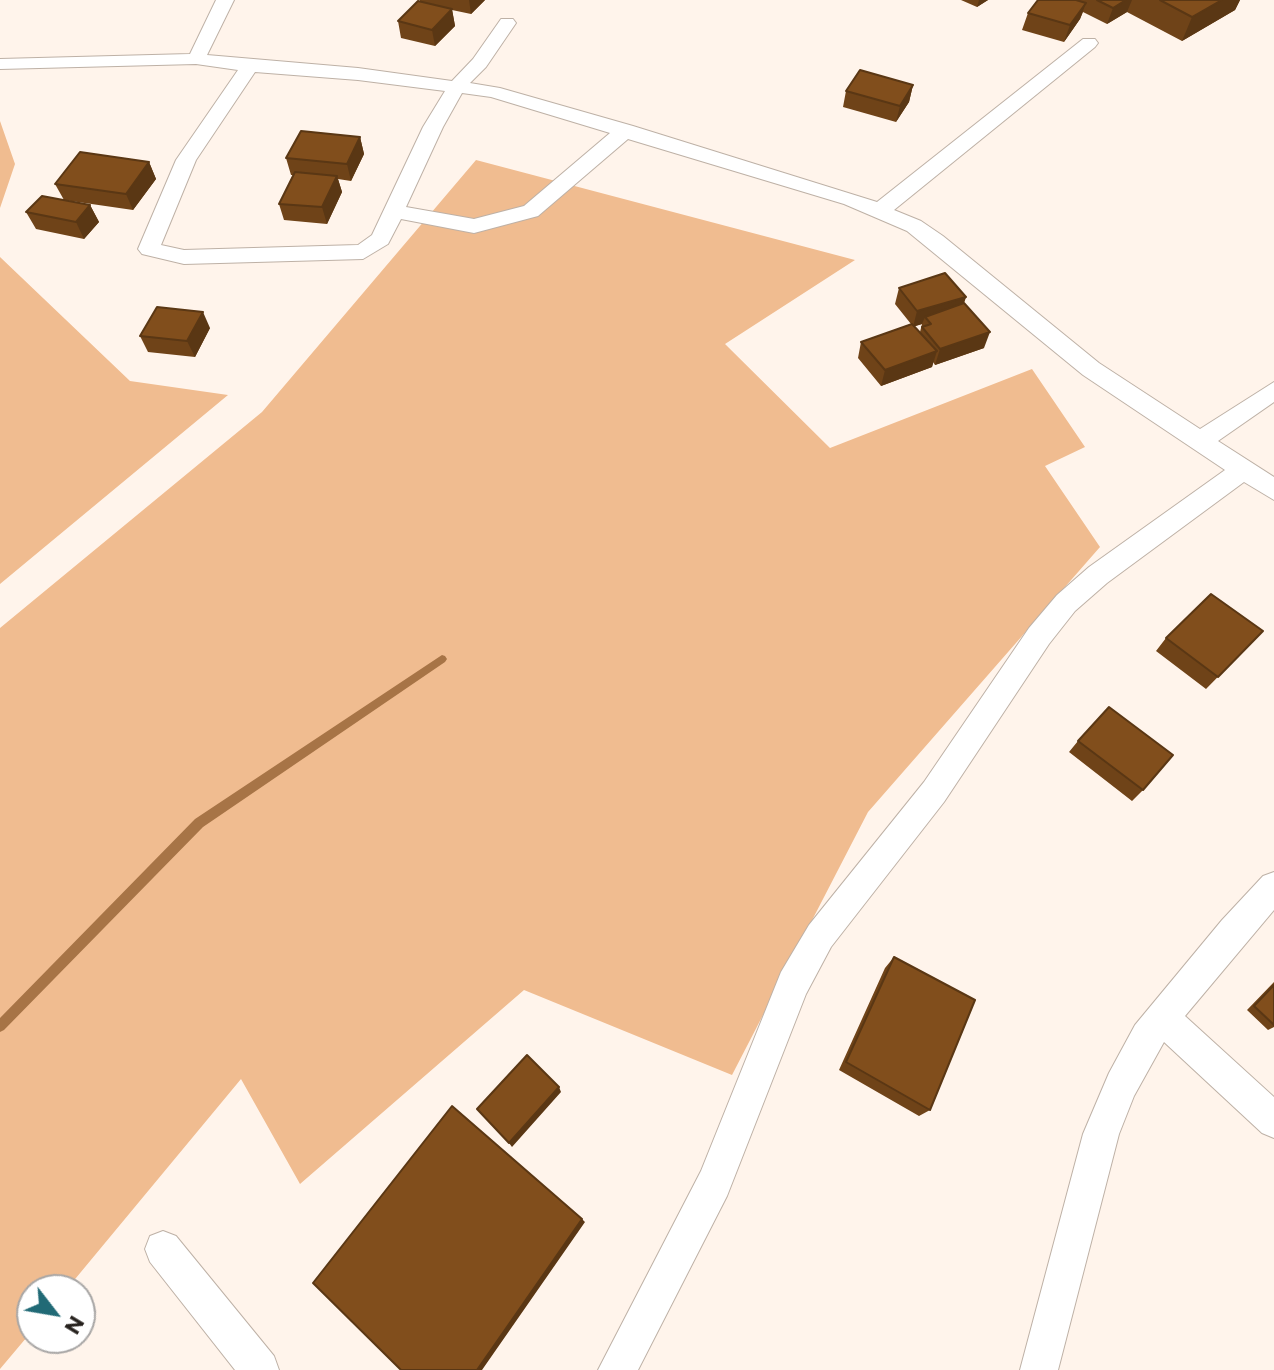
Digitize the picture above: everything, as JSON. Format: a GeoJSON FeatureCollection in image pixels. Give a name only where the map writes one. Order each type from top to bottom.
{"type":"FeatureCollection","features":[{"type":"Feature","properties":{"kind":"street"},"geometry":{"type":"LineString","coordinates":[[196,59],[225,0]]}},
{"type":"Feature","properties":{"kind":"street"},"geometry":{"type":"LineString","coordinates":[[250,66],[186,160],[149,249],[184,257],[363,252],[381,239],[433,127],[457,86],[480,63],[507,23]]}},
{"type":"Feature","properties":{"kind":"street"},"geometry":{"type":"LineString","coordinates":[[879,211],[1089,43]]}},
{"type":"Feature","properties":{"kind":"street"},"geometry":{"type":"LineString","coordinates":[[0,64],[196,59],[457,86],[523,99],[851,199],[914,226],[936,241],[1058,345],[1274,490]]}},
{"type":"Feature","properties":{"kind":"street"},"geometry":{"type":"LineString","coordinates":[[393,211],[474,226],[531,211],[626,130]]}},
{"type":"Feature","properties":{"kind":"street"},"geometry":{"type":"LineString","coordinates":[[1200,441],[1274,390]]}},
{"type":"Feature","properties":{"kind":"street"},"geometry":{"type":"LineString","coordinates":[[617,1370],[714,1183],[793,984],[820,936],[934,792],[1039,636],[1066,603],[1098,575],[1243,470]]}},
{"type":"Feature","properties":{"kind":"street"},"geometry":{"type":"LineString","coordinates":[[1039,1370],[1101,1134],[1121,1085],[1147,1037],[1233,931],[1274,887]]}},
{"type":"Feature","properties":{"kind":"street"},"geometry":{"type":"LineString","coordinates":[[1163,1018],[1274,1121]]}},
{"type":"Feature","properties":{"kind":"street"},"geometry":{"type":"LineString","coordinates":[[163,1249],[260,1370]]}},
{"type":"Feature","properties":{"kind":"shaded area"},"geometry":{"type":"Polygon","coordinates":[[[0,121],[15,164],[0,208],[0,121]]]}},
{"type":"Feature","properties":{"kind":"shaded area"},"geometry":{"type":"Polygon","coordinates":[[[476,160],[855,260],[725,344],[830,448],[1032,369],[1085,447],[1045,466],[1100,547],[868,812],[732,1075],[524,990],[300,1184],[241,1079],[79,1274],[16,1274],[16,1350],[0,1369],[0,628],[262,412],[476,160]]]}},
{"type":"Feature","properties":{"kind":"shaded area"},"geometry":{"type":"Polygon","coordinates":[[[0,257],[130,381],[228,395],[0,584],[0,257]]]}},
{"type":"Feature","properties":{"kind":"building"},"geometry":{"type":"Polygon","coordinates":[[[1038,0],[1086,3],[1070,25],[1028,13],[1038,0]]]}},
{"type":"Feature","properties":{"kind":"building"},"geometry":{"type":"Polygon","coordinates":[[[1097,0],[1126,0],[1113,8],[1097,0]]]}},
{"type":"Feature","properties":{"kind":"building"},"geometry":{"type":"Polygon","coordinates":[[[1160,0],[1222,0],[1192,17],[1160,0]]]}},
{"type":"Feature","properties":{"kind":"building"},"geometry":{"type":"Polygon","coordinates":[[[418,1],[452,9],[432,30],[398,21],[418,1]]]}},
{"type":"Feature","properties":{"kind":"building"},"geometry":{"type":"Polygon","coordinates":[[[860,70],[913,85],[900,106],[846,91],[860,70]]]}},
{"type":"Feature","properties":{"kind":"building"},"geometry":{"type":"Polygon","coordinates":[[[301,131],[360,137],[347,164],[286,158],[301,131]]]}},
{"type":"Feature","properties":{"kind":"building"},"geometry":{"type":"Polygon","coordinates":[[[80,152],[149,162],[126,194],[55,184],[80,152]]]}},
{"type":"Feature","properties":{"kind":"building"},"geometry":{"type":"Polygon","coordinates":[[[295,172],[337,176],[322,207],[279,204],[295,172]]]}},
{"type":"Feature","properties":{"kind":"building"},"geometry":{"type":"Polygon","coordinates":[[[42,196],[90,205],[76,222],[26,212],[42,196]]]}},
{"type":"Feature","properties":{"kind":"building"},"geometry":{"type":"Polygon","coordinates":[[[945,273],[966,297],[917,311],[899,288],[945,273]]]}},
{"type":"Feature","properties":{"kind":"building"},"geometry":{"type":"Polygon","coordinates":[[[964,303],[990,332],[940,349],[922,327],[931,324],[925,317],[964,303]]]}},
{"type":"Feature","properties":{"kind":"building"},"geometry":{"type":"Polygon","coordinates":[[[157,307],[203,312],[187,341],[140,336],[157,307]]]}},
{"type":"Feature","properties":{"kind":"building"},"geometry":{"type":"Polygon","coordinates":[[[912,324],[937,351],[885,370],[861,342],[912,324]]]}},
{"type":"Feature","properties":{"kind":"building"},"geometry":{"type":"Polygon","coordinates":[[[1211,594],[1263,631],[1218,677],[1166,638],[1211,594]]]}},
{"type":"Feature","properties":{"kind":"building"},"geometry":{"type":"Polygon","coordinates":[[[1109,707],[1173,755],[1143,790],[1078,741],[1109,707]]]}},
{"type":"Feature","properties":{"kind":"building"},"geometry":{"type":"Polygon","coordinates":[[[894,957],[975,1000],[930,1110],[846,1062],[894,957]]]}},
{"type":"Feature","properties":{"kind":"building"},"geometry":{"type":"Polygon","coordinates":[[[1274,985],[1274,1025],[1254,1006],[1274,985]]]}},
{"type":"Feature","properties":{"kind":"building"},"geometry":{"type":"Polygon","coordinates":[[[527,1055],[559,1087],[509,1143],[477,1109],[527,1055]]]}},
{"type":"Feature","properties":{"kind":"building"},"geometry":{"type":"Polygon","coordinates":[[[452,1106],[582,1219],[477,1370],[401,1370],[313,1283],[452,1106]]]}},
{"type":"Feature","properties":{"kind":"waterway"},"geometry":{"type":"LineString","coordinates":[[0,1026],[199,823],[442,659]]}}]}
